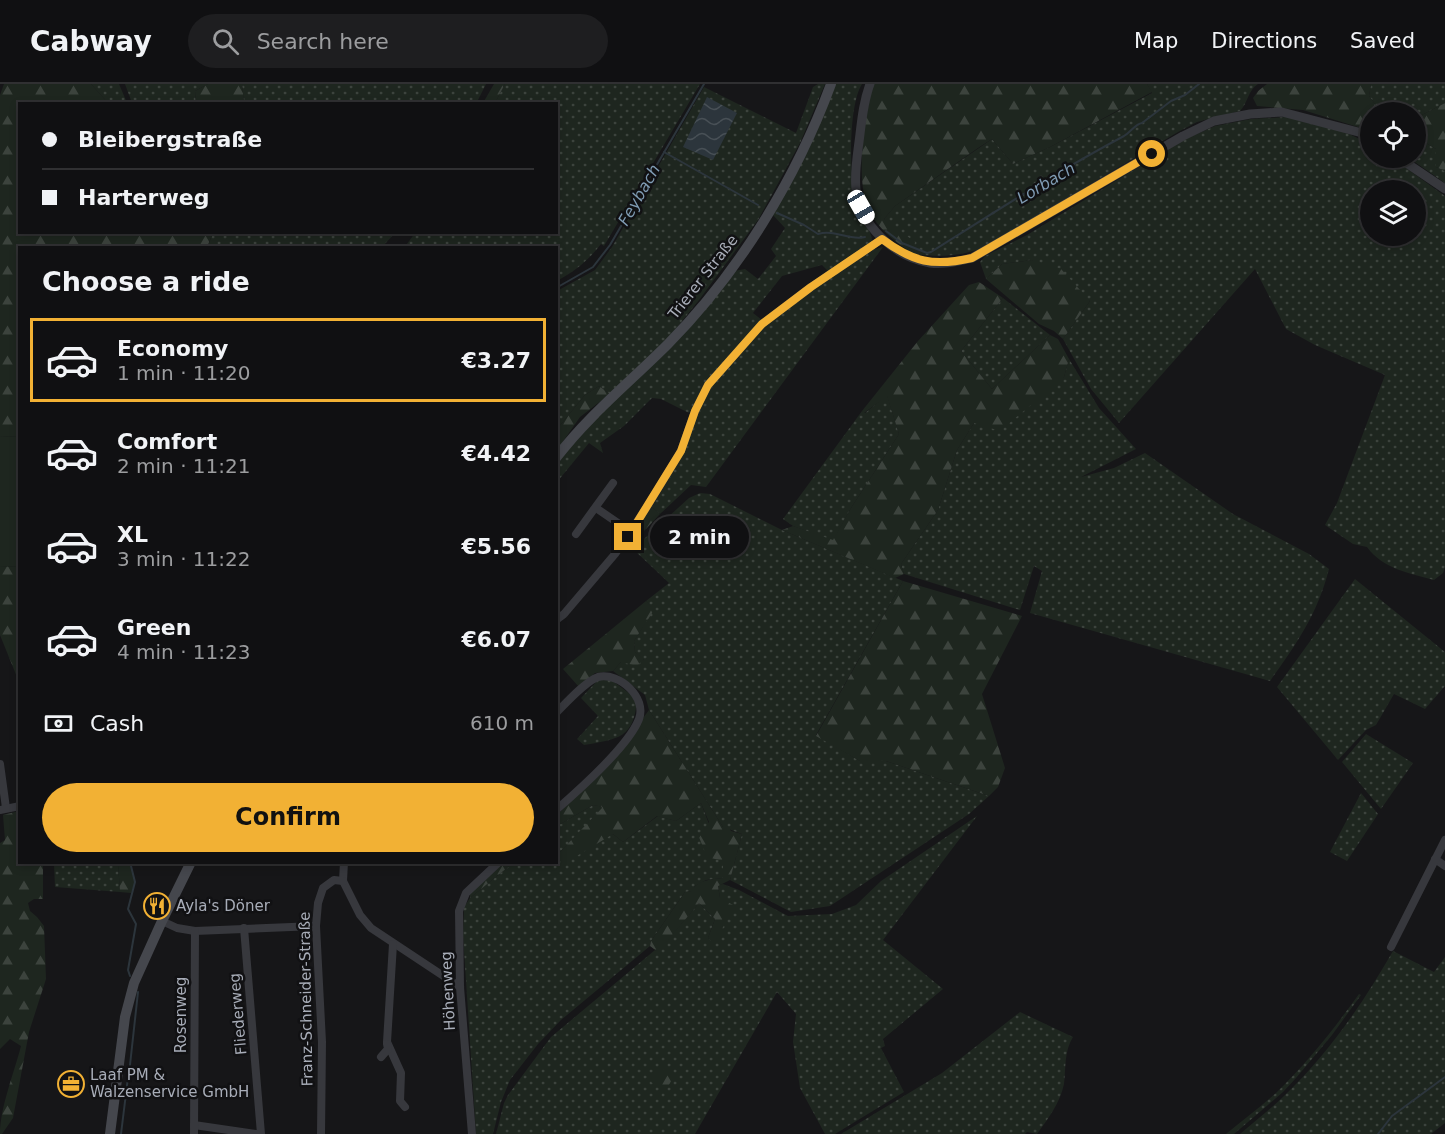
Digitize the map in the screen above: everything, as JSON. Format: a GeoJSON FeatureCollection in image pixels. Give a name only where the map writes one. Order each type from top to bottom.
{"type":"FeatureCollection","features":[{"type":"Feature","properties":{"kind":"main road","name":"Trierer Straße"},"geometry":{"type":"LineString","coordinates":[[558,456],[592,415],[669,343],[732,268],[761,225],[804,149],[831,84]]}},
{"type":"Feature","properties":{"kind":"main road"},"geometry":{"type":"LineString","coordinates":[[110,1134],[125,1017],[134,983],[190,864]]}},
{"type":"Feature","properties":{"kind":"street"},"geometry":{"type":"LineString","coordinates":[[870,84],[862,113],[856,164],[857,192],[861,207],[882,239],[900,252],[924,261],[952,263],[972,258],[1183,136],[1214,121],[1250,114],[1282,112],[1360,132]]}},
{"type":"Feature","properties":{"kind":"street"},"geometry":{"type":"LineString","coordinates":[[1414,168],[1445,189]]}},
{"type":"Feature","properties":{"kind":"street"},"geometry":{"type":"LineString","coordinates":[[558,618],[612,559],[631,532],[681,451],[695,411],[708,385],[762,324],[811,287],[882,239]]}},
{"type":"Feature","properties":{"kind":"street"},"geometry":{"type":"LineString","coordinates":[[576,534],[613,483]]}},
{"type":"Feature","properties":{"kind":"street"},"geometry":{"type":"LineString","coordinates":[[596,508],[631,532]]}},
{"type":"Feature","properties":{"kind":"street"},"geometry":{"type":"LineString","coordinates":[[558,710],[591,681],[608,676],[627,686],[639,698],[642,708],[638,720],[618,748],[590,779],[558,808]]}},
{"type":"Feature","properties":{"kind":"street"},"geometry":{"type":"LineString","coordinates":[[0,764],[3,809],[18,806]]}},
{"type":"Feature","properties":{"kind":"street"},"geometry":{"type":"LineString","coordinates":[[1391,947],[1445,840]]}},
{"type":"Feature","properties":{"kind":"street"},"geometry":{"type":"LineString","coordinates":[[1435,859],[1445,866]]}},
{"type":"Feature","properties":{"kind":"street"},"geometry":{"type":"LineString","coordinates":[[344,864],[343,881],[360,915],[371,928],[460,987]]}},
{"type":"Feature","properties":{"kind":"street","name":"Höhenweg"},"geometry":{"type":"LineString","coordinates":[[472,1134],[460,987],[459,911],[462,901],[476,883],[497,864]]}},
{"type":"Feature","properties":{"kind":"street","name":"Franz-Schneider-Straße"},"geometry":{"type":"LineString","coordinates":[[321,1134],[322,1031],[316,926],[318,903],[323,888],[334,880],[343,881]]}},
{"type":"Feature","properties":{"kind":"street"},"geometry":{"type":"LineString","coordinates":[[162,921],[177,928],[195,931],[316,926]]}},
{"type":"Feature","properties":{"kind":"street","name":"Fliederweg"},"geometry":{"type":"LineString","coordinates":[[244,928],[261,1134]]}},
{"type":"Feature","properties":{"kind":"street","name":"Rosenweg"},"geometry":{"type":"LineString","coordinates":[[194,1134],[195,931]]}},
{"type":"Feature","properties":{"kind":"street"},"geometry":{"type":"LineString","coordinates":[[381,1057],[388,1049],[393,944]]}},
{"type":"Feature","properties":{"kind":"street"},"geometry":{"type":"LineString","coordinates":[[387,1042],[401,1073],[400,1101],[405,1107]]}},
{"type":"Feature","properties":{"kind":"street"},"geometry":{"type":"LineString","coordinates":[[194,1125],[256,1134]]}},
{"type":"Feature","properties":{"kind":"green space"},"geometry":{"type":"Polygon","coordinates":[[[4,84],[91,84],[107,102],[18,102],[18,234],[213,234],[207,246],[18,246],[18,437],[0,436],[0,95],[4,84]]]}},
{"type":"Feature","properties":{"kind":"green space"},"geometry":{"type":"Polygon","coordinates":[[[91,84],[119,84],[127,102],[107,102],[91,84]]]}},
{"type":"Feature","properties":{"kind":"green space"},"geometry":{"type":"Polygon","coordinates":[[[125,84],[208,84],[195,91],[196,102],[132,102],[125,84]]]}},
{"type":"Feature","properties":{"kind":"green space"},"geometry":{"type":"Polygon","coordinates":[[[208,84],[242,84],[244,102],[196,102],[195,91],[208,84]]]}},
{"type":"Feature","properties":{"kind":"green space"},"geometry":{"type":"Polygon","coordinates":[[[242,84],[486,84],[477,102],[244,102],[242,84]]]}},
{"type":"Feature","properties":{"kind":"green space"},"geometry":{"type":"Polygon","coordinates":[[[494,84],[505,84],[496,102],[484,102],[494,84]]]}},
{"type":"Feature","properties":{"kind":"green space"},"geometry":{"type":"Polygon","coordinates":[[[505,84],[700,84],[604,246],[601,244],[581,265],[558,280],[558,246],[405,246],[414,234],[558,234],[558,102],[496,102],[505,84]]]}},
{"type":"Feature","properties":{"kind":"green space"},"geometry":{"type":"Polygon","coordinates":[[[825,84],[800,143],[758,220],[699,300],[666,341],[610,394],[599,386],[585,395],[558,428],[558,290],[595,270],[612,247],[704,87],[796,133],[813,87],[825,84]]]}},
{"type":"Feature","properties":{"kind":"green space"},"geometry":{"type":"Polygon","coordinates":[[[835,84],[862,84],[852,122],[852,170],[855,195],[872,242],[829,272],[822,265],[782,276],[753,313],[762,320],[705,385],[689,413],[661,399],[652,398],[624,426],[600,443],[603,453],[589,443],[558,481],[558,464],[562,456],[734,271],[745,269],[758,279],[776,256],[771,249],[785,228],[772,214],[835,84]]]}},
{"type":"Feature","properties":{"kind":"green space"},"geometry":{"type":"Polygon","coordinates":[[[873,84],[1147,84],[1152,92],[1050,147],[1013,164],[992,139],[978,148],[895,206],[884,219],[915,242],[913,254],[887,234],[876,222],[864,195],[863,146],[873,84]]]}},
{"type":"Feature","properties":{"kind":"green space"},"geometry":{"type":"Polygon","coordinates":[[[1147,84],[1258,84],[1240,111],[1197,122],[1178,132],[983,248],[948,256],[913,254],[884,219],[895,206],[992,139],[1013,164],[1152,93],[1147,84]]]}},
{"type":"Feature","properties":{"kind":"green space"},"geometry":{"type":"Polygon","coordinates":[[[1267,84],[1371,84],[1369,96],[1374,102],[1360,102],[1360,128],[1303,110],[1257,106],[1253,98],[1267,84]]]}},
{"type":"Feature","properties":{"kind":"green space"},"geometry":{"type":"Polygon","coordinates":[[[1371,84],[1445,84],[1445,103],[1426,113],[1426,102],[1374,102],[1369,96],[1371,84]]]}},
{"type":"Feature","properties":{"kind":"green space"},"geometry":{"type":"Polygon","coordinates":[[[1445,103],[1445,171],[1436,167],[1436,149],[1426,143],[1426,113],[1445,103]]]}},
{"type":"Feature","properties":{"kind":"green space"},"geometry":{"type":"Polygon","coordinates":[[[1287,117],[1319,124],[1360,140],[1360,168],[1406,168],[1423,180],[1360,180],[1360,246],[1426,246],[1426,182],[1445,196],[1445,567],[1443,573],[1434,580],[1389,565],[1367,547],[1353,544],[1325,525],[1337,503],[1385,375],[1315,345],[1286,329],[1255,269],[1119,423],[1091,389],[1063,339],[1090,301],[1032,260],[1002,264],[986,279],[980,262],[985,256],[1027,235],[1183,140],[1215,126],[1251,119],[1287,117]]]}},
{"type":"Feature","properties":{"kind":"green space"},"geometry":{"type":"Polygon","coordinates":[[[1426,143],[1436,149],[1436,167],[1445,171],[1445,183],[1423,168],[1426,168],[1426,143]]]}},
{"type":"Feature","properties":{"kind":"green space"},"geometry":{"type":"Polygon","coordinates":[[[213,234],[394,234],[383,246],[208,246],[213,234]]]}},
{"type":"Feature","properties":{"kind":"green space"},"geometry":{"type":"Polygon","coordinates":[[[883,247],[706,487],[691,485],[660,514],[652,507],[680,460],[692,423],[710,388],[765,325],[817,286],[875,249],[883,247]]]}},
{"type":"Feature","properties":{"kind":"green space"},"geometry":{"type":"Polygon","coordinates":[[[1032,260],[1061,269],[1090,301],[1063,339],[1054,331],[1039,324],[986,279],[1002,264],[1032,260]]]}},
{"type":"Feature","properties":{"kind":"green space"},"geometry":{"type":"Polygon","coordinates":[[[979,282],[1003,298],[961,351],[992,389],[1050,335],[1058,339],[1069,359],[1064,377],[1000,431],[974,423],[957,450],[938,510],[901,564],[904,574],[895,578],[782,530],[793,526],[833,540],[899,434],[887,396],[864,413],[862,411],[918,341],[969,285],[979,282]]]}},
{"type":"Feature","properties":{"kind":"green space"},"geometry":{"type":"Polygon","coordinates":[[[1003,298],[1050,335],[992,389],[961,351],[1003,298]]]}},
{"type":"Feature","properties":{"kind":"green space"},"geometry":{"type":"Polygon","coordinates":[[[1069,359],[1099,408],[1136,449],[1081,477],[1114,468],[1145,453],[1233,514],[1309,554],[1329,569],[1312,615],[1270,681],[1030,613],[1042,571],[1034,566],[1020,610],[904,574],[901,564],[938,510],[957,450],[974,423],[1064,377],[1069,359]]]}},
{"type":"Feature","properties":{"kind":"green space"},"geometry":{"type":"Polygon","coordinates":[[[599,386],[610,394],[580,417],[558,449],[558,428],[585,395],[599,386]]]}},
{"type":"Feature","properties":{"kind":"green space"},"geometry":{"type":"Polygon","coordinates":[[[887,395],[899,434],[851,508],[833,541],[793,526],[783,519],[862,411],[865,413],[887,395]]]}},
{"type":"Feature","properties":{"kind":"green space"},"geometry":{"type":"Polygon","coordinates":[[[0,436],[18,437],[18,567],[0,566],[0,436]]]}},
{"type":"Feature","properties":{"kind":"green space"},"geometry":{"type":"Polygon","coordinates":[[[700,493],[710,494],[782,530],[903,581],[816,735],[860,761],[886,761],[989,796],[969,814],[830,906],[791,912],[730,880],[742,834],[723,827],[649,710],[645,695],[613,671],[621,662],[644,660],[635,652],[634,641],[653,610],[646,601],[669,583],[633,549],[689,498],[700,493]]]}},
{"type":"Feature","properties":{"kind":"green space"},"geometry":{"type":"Polygon","coordinates":[[[652,507],[660,514],[629,547],[626,544],[652,507]]]}},
{"type":"Feature","properties":{"kind":"green space"},"geometry":{"type":"Polygon","coordinates":[[[0,566],[18,567],[18,677],[0,635],[0,566]]]}},
{"type":"Feature","properties":{"kind":"green space"},"geometry":{"type":"Polygon","coordinates":[[[1355,579],[1445,652],[1445,686],[1425,709],[1394,694],[1376,725],[1366,730],[1338,760],[1277,687],[1355,579]]]}},
{"type":"Feature","properties":{"kind":"green space"},"geometry":{"type":"Polygon","coordinates":[[[903,581],[1022,616],[982,694],[1005,768],[998,787],[989,796],[886,761],[860,761],[816,736],[903,581]]]}},
{"type":"Feature","properties":{"kind":"green space"},"geometry":{"type":"Polygon","coordinates":[[[646,601],[654,610],[634,641],[635,652],[644,659],[637,666],[621,662],[613,671],[595,673],[579,687],[563,669],[646,601]]]}},
{"type":"Feature","properties":{"kind":"green space"},"geometry":{"type":"Polygon","coordinates":[[[610,679],[637,699],[632,722],[623,734],[615,738],[584,745],[577,739],[598,716],[581,698],[598,680],[610,679]]]}},
{"type":"Feature","properties":{"kind":"green space"},"geometry":{"type":"Polygon","coordinates":[[[649,710],[723,827],[728,826],[731,831],[742,834],[730,880],[718,886],[720,898],[735,906],[714,943],[708,938],[715,919],[699,903],[658,952],[650,946],[651,941],[685,892],[692,891],[697,884],[705,881],[723,878],[723,861],[707,857],[699,837],[709,822],[701,803],[676,821],[657,816],[623,842],[613,834],[562,865],[558,854],[603,807],[593,805],[558,825],[558,814],[610,763],[649,710]]]}},
{"type":"Feature","properties":{"kind":"green space"},"geometry":{"type":"Polygon","coordinates":[[[1366,734],[1413,763],[1381,809],[1342,762],[1366,734]]]}},
{"type":"Feature","properties":{"kind":"green space"},"geometry":{"type":"Polygon","coordinates":[[[1361,793],[1378,814],[1347,861],[1330,852],[1361,793]]]}},
{"type":"Feature","properties":{"kind":"green space"},"geometry":{"type":"Polygon","coordinates":[[[701,803],[723,861],[723,878],[706,880],[695,886],[693,891],[685,892],[651,941],[650,946],[561,1020],[538,1044],[510,1080],[501,1102],[493,1134],[476,1134],[463,935],[464,907],[470,898],[512,864],[558,864],[558,855],[613,834],[623,842],[658,816],[676,821],[701,803]]]}},
{"type":"Feature","properties":{"kind":"green space"},"geometry":{"type":"Polygon","coordinates":[[[593,805],[604,807],[558,854],[558,825],[593,805]]]}},
{"type":"Feature","properties":{"kind":"green space"},"geometry":{"type":"Polygon","coordinates":[[[18,811],[18,864],[43,864],[43,899],[34,899],[28,903],[30,911],[44,926],[46,979],[29,1032],[13,1118],[0,1134],[5,1102],[21,1046],[10,1039],[0,1049],[0,843],[5,840],[3,815],[18,811]]]}},
{"type":"Feature","properties":{"kind":"green space"},"geometry":{"type":"Polygon","coordinates":[[[977,816],[883,940],[943,989],[883,1039],[885,1046],[881,1048],[904,1092],[835,1134],[825,1134],[800,1088],[793,1042],[796,1014],[777,992],[695,1134],[496,1134],[508,1095],[551,1037],[655,950],[658,951],[699,903],[715,919],[708,938],[714,942],[720,898],[718,885],[723,884],[739,890],[788,916],[832,914],[856,905],[881,881],[977,816]]]}},
{"type":"Feature","properties":{"kind":"green space"},"geometry":{"type":"Polygon","coordinates":[[[54,864],[118,864],[120,892],[55,887],[54,864]]]}},
{"type":"Feature","properties":{"kind":"green space"},"geometry":{"type":"Polygon","coordinates":[[[118,864],[130,864],[135,882],[131,893],[120,892],[118,864]]]}},
{"type":"Feature","properties":{"kind":"green space"},"geometry":{"type":"Polygon","coordinates":[[[503,864],[512,864],[470,898],[470,893],[503,864]]]}},
{"type":"Feature","properties":{"kind":"green space"},"geometry":{"type":"Polygon","coordinates":[[[1393,951],[1434,972],[1445,957],[1445,1123],[1431,1134],[1240,1134],[1280,1100],[1331,1045],[1370,990],[1393,951]]]}},
{"type":"Feature","properties":{"kind":"green space"},"geometry":{"type":"Polygon","coordinates":[[[1359,994],[1361,995],[1332,1035],[1283,1092],[1234,1134],[1226,1134],[1287,1082],[1320,1045],[1359,994]]]}},
{"type":"Feature","properties":{"kind":"green space"},"geometry":{"type":"Polygon","coordinates":[[[1020,1012],[1073,1037],[1067,1054],[1060,1098],[1037,1134],[1027,1132],[1025,1134],[841,1134],[942,1073],[1020,1012]]]}},
{"type":"Feature","properties":{"kind":"green space"},"geometry":{"type":"Polygon","coordinates":[[[660,1067],[674,1076],[666,1090],[651,1082],[660,1067]]]}},
{"type":"Feature","properties":{"kind":"water"},"geometry":{"type":"Polygon","coordinates":[[[707,97],[737,113],[713,160],[683,147],[707,97]]]}},
{"type":"Feature","properties":{"kind":"waterway","name":"Feybach"},"geometry":{"type":"LineString","coordinates":[[558,287],[593,267],[610,245],[704,84]]}},
{"type":"Feature","properties":{"kind":"waterway","name":"Lorbach"},"geometry":{"type":"LineString","coordinates":[[886,231],[902,243],[927,253],[931,252],[1124,136],[1171,101],[1185,95],[1199,84]]}},
{"type":"Feature","properties":{"kind":"waterway","name":"Lorbach"},"geometry":{"type":"LineString","coordinates":[[664,152],[758,205]]}},
{"type":"Feature","properties":{"kind":"waterway","name":"Lorbach"},"geometry":{"type":"LineString","coordinates":[[777,213],[818,234],[865,237]]}},
{"type":"Feature","properties":{"kind":"waterway","name":"Feybach"},"geometry":{"type":"LineString","coordinates":[[130,864],[135,882],[128,909],[136,924],[128,970],[130,976]]}},
{"type":"Feature","properties":{"kind":"waterway","name":"Feybach"},"geometry":{"type":"LineString","coordinates":[[130,1065],[138,992]]}},
{"type":"Feature","properties":{"kind":"waterway","name":"Feybach"},"geometry":{"type":"LineString","coordinates":[[121,1134],[129,1069]]}},
{"type":"Feature","properties":{"kind":"waterway"},"geometry":{"type":"LineString","coordinates":[[1378,1134],[1392,1116],[1445,1077]]}},
{"type":"Feature","properties":{"kind":"place","name":"Ayla's Döner"},"geometry":{"type":"Point","coordinates":[157,906]}},
{"type":"Feature","properties":{"kind":"place","name":"Laaf PM & Walzenservice GmbH"},"geometry":{"type":"Point","coordinates":[71,1084]}},
{"type":"Feature","properties":{"kind":"route"},"geometry":{"type":"LineString","coordinates":[[628,537],[681,451],[695,411],[708,385],[762,324],[811,287],[882,239],[916,260],[952,263],[972,258],[1152,154]]}}]}
